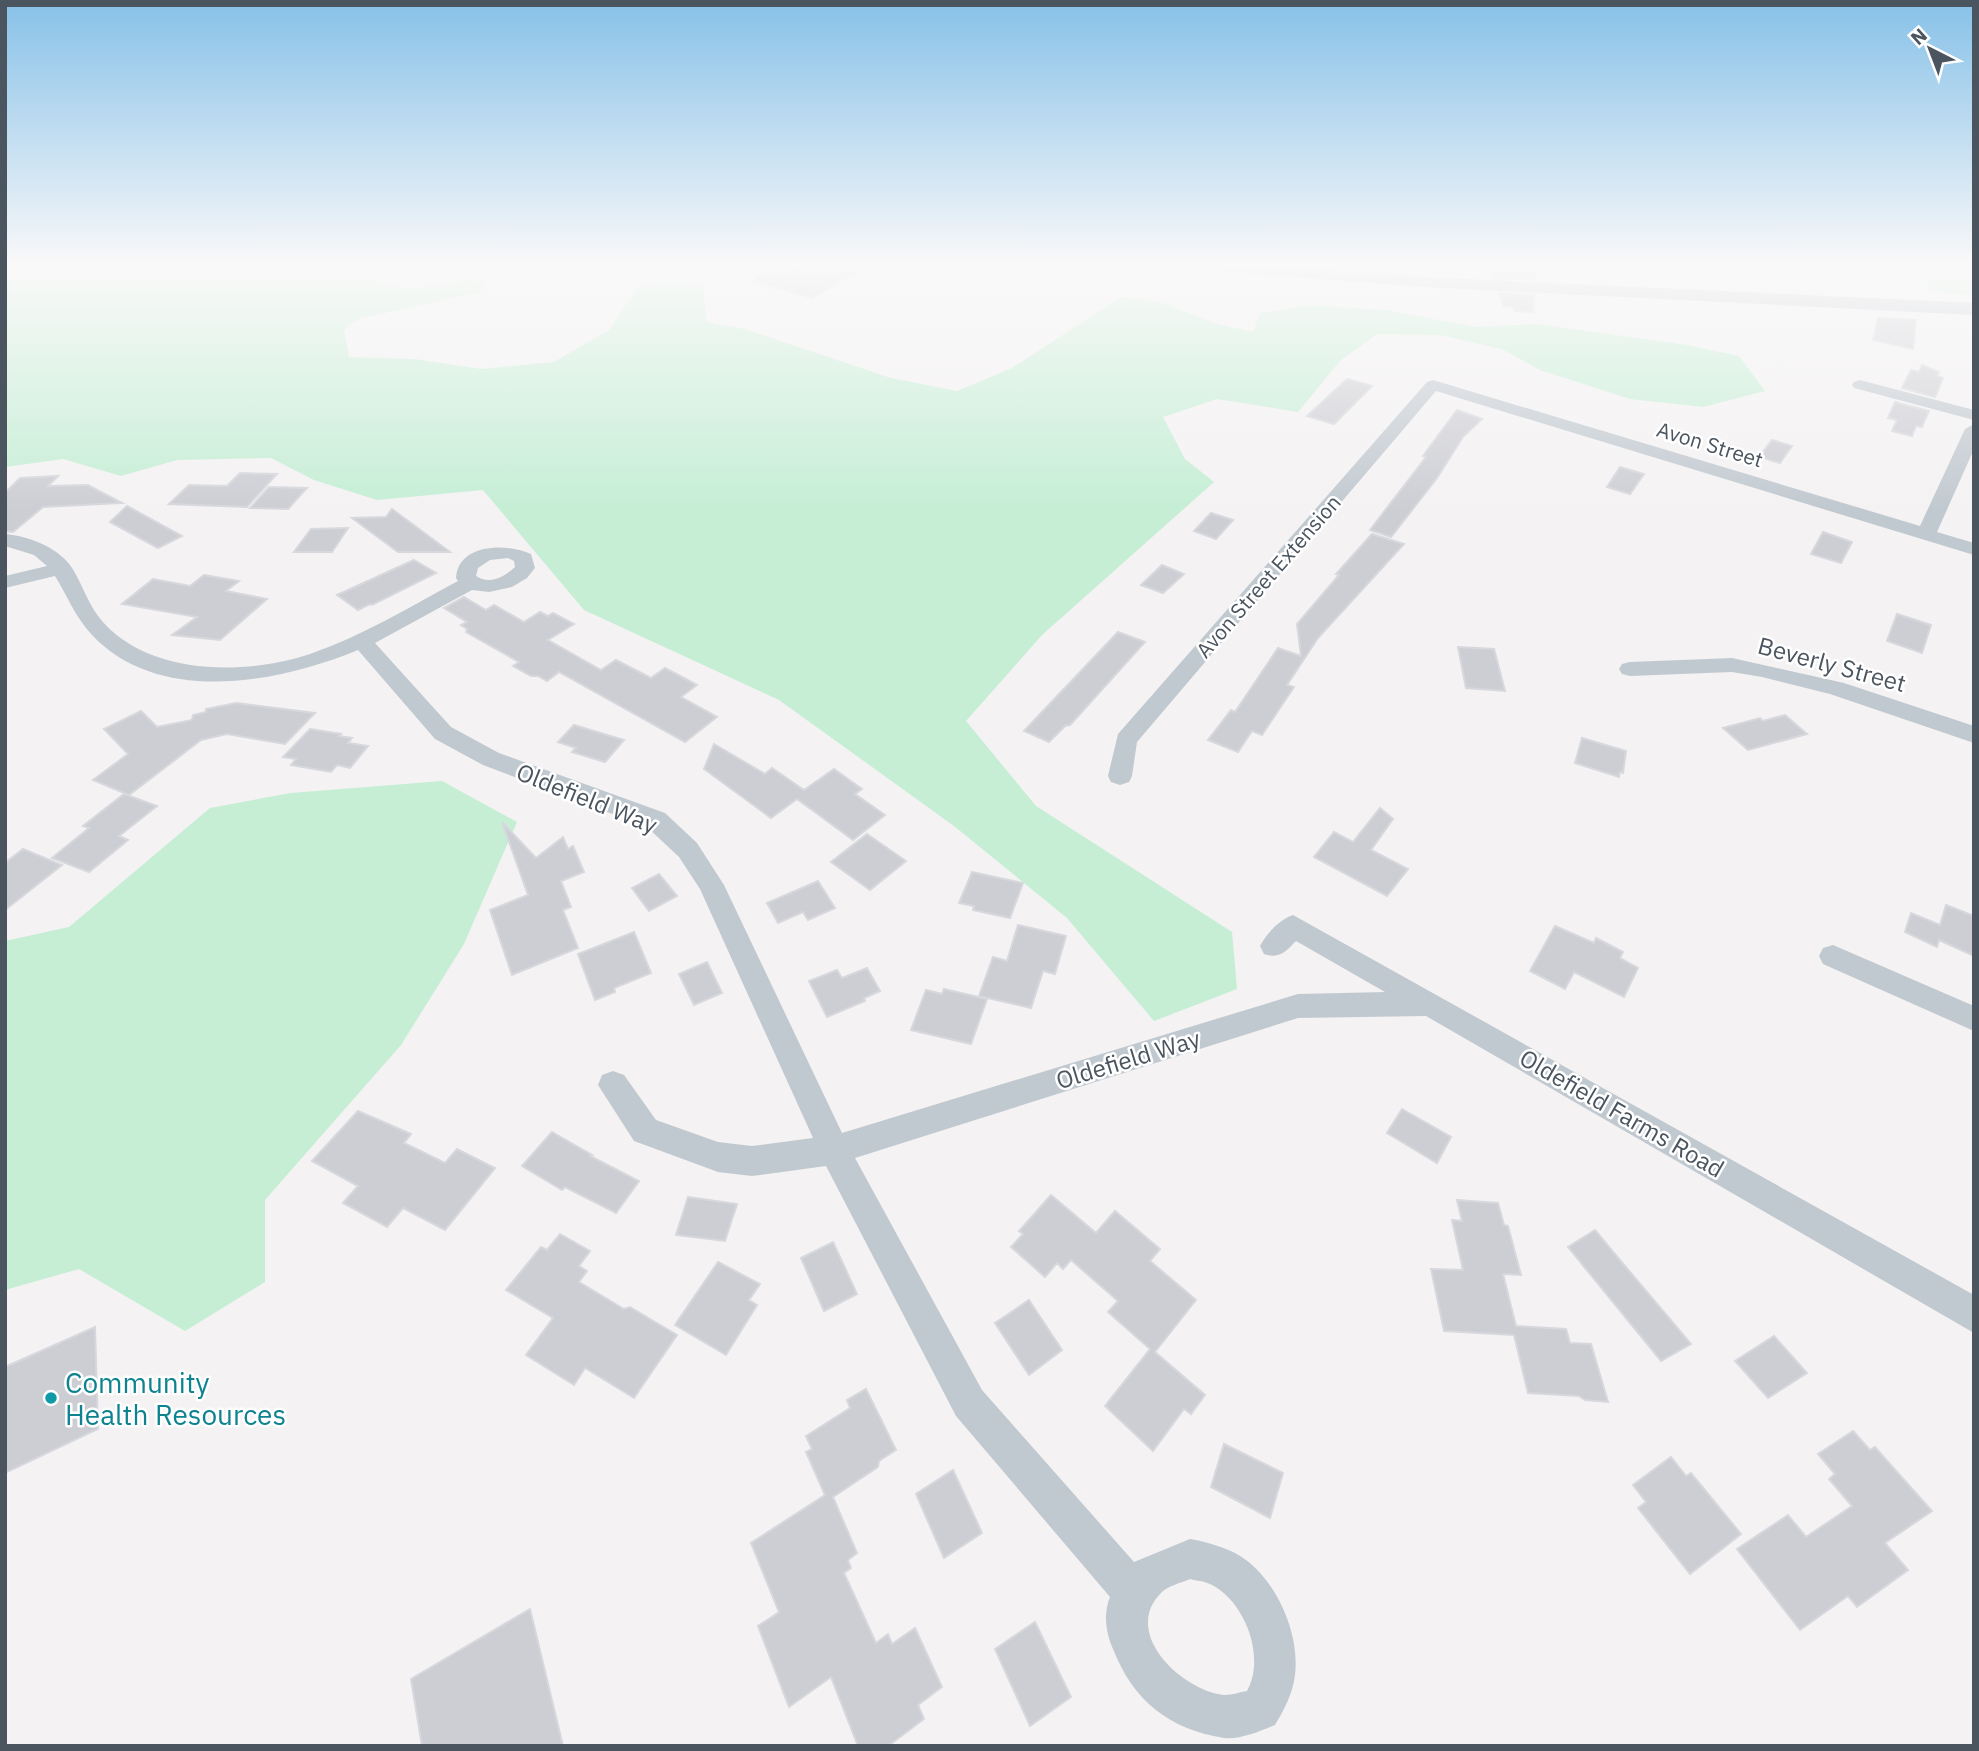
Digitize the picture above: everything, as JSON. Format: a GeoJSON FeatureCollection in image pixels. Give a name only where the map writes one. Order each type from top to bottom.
{"type":"FeatureCollection","features":[{"type":"Feature","properties":{"kind":"street","name":"Avon Street"},"geometry":{"type":"LineString","coordinates":[[1433,385],[1974,549]]}},
{"type":"Feature","properties":{"kind":"street","name":"Avon Street Extension"},"geometry":{"type":"LineString","coordinates":[[1119,776],[1126,740],[1433,385]]}},
{"type":"Feature","properties":{"kind":"street"},"geometry":{"type":"LineString","coordinates":[[1860,385],[1974,415]]}},
{"type":"Feature","properties":{"kind":"street"},"geometry":{"type":"LineString","coordinates":[[1926,534],[1974,429]]}},
{"type":"Feature","properties":{"kind":"street"},"geometry":{"type":"LineString","coordinates":[[5,540],[44,550],[62,568],[99,630],[127,653],[176,672],[226,675],[303,663],[362,640],[471,582]]}},
{"type":"Feature","properties":{"kind":"street"},"geometry":{"type":"LineString","coordinates":[[5,582],[62,568]]}},
{"type":"Feature","properties":{"kind":"street","name":"Oldefield Way"},"geometry":{"type":"LineString","coordinates":[[362,640],[443,733],[491,759],[656,820],[688,850],[711,885],[834,1150],[969,1403],[1135,1595]]}},
{"type":"Feature","properties":{"kind":"street","name":"Beverly Street"},"geometry":{"type":"LineString","coordinates":[[1630,669],[1732,665],[1762,670],[1836,688],[1974,735]]}},
{"type":"Feature","properties":{"kind":"street","name":"Oldefield Farms Road"},"geometry":{"type":"LineString","coordinates":[[1274,946],[1293,926],[1974,1315]]}},
{"type":"Feature","properties":{"kind":"street"},"geometry":{"type":"LineString","coordinates":[[1833,956],[1974,1018]]}},
{"type":"Feature","properties":{"kind":"street","name":"Oldefield Way"},"geometry":{"type":"LineString","coordinates":[[613,1085],[645,1131],[718,1157],[752,1161],[834,1150],[1298,1006],[1429,1004]]}},
{"type":"Feature","properties":{"kind":"green space"},"geometry":{"type":"Polygon","coordinates":[[[5,346],[347,346],[349,357],[414,359],[481,369],[554,362],[582,346],[795,346],[891,378],[957,391],[1012,368],[1046,346],[1361,346],[1340,361],[1298,412],[1217,399],[1163,417],[1185,459],[1214,482],[1042,635],[966,721],[1036,806],[1232,932],[1237,989],[1154,1021],[1067,918],[954,826],[779,700],[584,610],[483,490],[377,500],[314,480],[271,458],[177,460],[121,476],[63,459],[5,467],[5,346]]]}},
{"type":"Feature","properties":{"kind":"green space"},"geometry":{"type":"Polygon","coordinates":[[[1487,346],[1690,346],[1739,356],[1765,391],[1703,407],[1630,399],[1540,370],[1502,349],[1487,346]]]}},
{"type":"Feature","properties":{"kind":"green space"},"geometry":{"type":"Polygon","coordinates":[[[442,781],[517,822],[464,944],[401,1045],[265,1200],[265,1282],[185,1331],[79,1269],[5,1290],[5,941],[69,927],[210,808],[291,793],[442,781]]]}},
{"type":"Feature","properties":{"kind":"building"},"geometry":{"type":"Polygon","coordinates":[[[1922,365],[1939,372],[1937,376],[1943,378],[1935,397],[1902,388],[1911,370],[1919,372],[1922,365]]]}},
{"type":"Feature","properties":{"kind":"building"},"geometry":{"type":"Polygon","coordinates":[[[1347,379],[1372,386],[1334,424],[1307,416],[1347,379]]]}},
{"type":"Feature","properties":{"kind":"building"},"geometry":{"type":"Polygon","coordinates":[[[1895,402],[1929,411],[1922,427],[1916,426],[1912,436],[1892,431],[1897,420],[1888,418],[1895,402]]]}},
{"type":"Feature","properties":{"kind":"building"},"geometry":{"type":"Polygon","coordinates":[[[1457,410],[1482,419],[1463,437],[1437,478],[1391,537],[1370,530],[1426,457],[1423,456],[1457,410]]]}},
{"type":"Feature","properties":{"kind":"building"},"geometry":{"type":"Polygon","coordinates":[[[1772,440],[1792,446],[1780,463],[1759,457],[1772,440]]]}},
{"type":"Feature","properties":{"kind":"building"},"geometry":{"type":"Polygon","coordinates":[[[1620,467],[1644,474],[1630,494],[1607,487],[1620,467]]]}},
{"type":"Feature","properties":{"kind":"building"},"geometry":{"type":"Polygon","coordinates":[[[240,473],[277,474],[247,507],[169,504],[189,485],[227,486],[240,473]]]}},
{"type":"Feature","properties":{"kind":"building"},"geometry":{"type":"Polygon","coordinates":[[[58,476],[48,486],[88,485],[122,503],[43,507],[13,532],[5,531],[5,493],[20,478],[58,476]]]}},
{"type":"Feature","properties":{"kind":"building"},"geometry":{"type":"Polygon","coordinates":[[[269,487],[307,488],[288,509],[250,508],[269,487]]]}},
{"type":"Feature","properties":{"kind":"building"},"geometry":{"type":"Polygon","coordinates":[[[127,506],[182,536],[158,548],[110,522],[127,506]]]}},
{"type":"Feature","properties":{"kind":"building"},"geometry":{"type":"Polygon","coordinates":[[[392,509],[450,552],[398,552],[352,518],[386,517],[392,509]]]}},
{"type":"Feature","properties":{"kind":"building"},"geometry":{"type":"Polygon","coordinates":[[[1211,513],[1233,520],[1216,539],[1194,531],[1211,513]]]}},
{"type":"Feature","properties":{"kind":"building"},"geometry":{"type":"Polygon","coordinates":[[[348,528],[332,552],[294,552],[311,529],[348,528]]]}},
{"type":"Feature","properties":{"kind":"building"},"geometry":{"type":"Polygon","coordinates":[[[1823,532],[1852,542],[1841,563],[1811,554],[1823,532]]]}},
{"type":"Feature","properties":{"kind":"building"},"geometry":{"type":"Polygon","coordinates":[[[1372,534],[1404,544],[1318,638],[1287,685],[1294,687],[1262,735],[1252,731],[1238,752],[1208,740],[1231,710],[1235,712],[1278,648],[1301,656],[1297,624],[1372,534]]]}},
{"type":"Feature","properties":{"kind":"building"},"geometry":{"type":"Polygon","coordinates":[[[414,560],[436,573],[358,610],[337,595],[414,560]]]}},
{"type":"Feature","properties":{"kind":"building"},"geometry":{"type":"Polygon","coordinates":[[[1162,565],[1184,574],[1163,593],[1141,585],[1162,565]]]}},
{"type":"Feature","properties":{"kind":"building"},"geometry":{"type":"Polygon","coordinates":[[[204,575],[239,581],[226,591],[267,599],[220,640],[172,635],[197,617],[122,604],[153,579],[190,586],[204,575]]]}},
{"type":"Feature","properties":{"kind":"building"},"geometry":{"type":"Polygon","coordinates":[[[464,597],[486,610],[494,605],[524,622],[540,612],[548,616],[553,613],[574,624],[548,640],[601,670],[616,660],[651,678],[665,668],[697,685],[681,697],[717,717],[685,742],[559,672],[547,681],[531,676],[513,666],[519,662],[466,632],[467,629],[461,625],[467,622],[444,608],[464,597]]]}},
{"type":"Feature","properties":{"kind":"building"},"geometry":{"type":"Polygon","coordinates":[[[1897,614],[1931,625],[1922,653],[1887,641],[1897,614]]]}},
{"type":"Feature","properties":{"kind":"building"},"geometry":{"type":"Polygon","coordinates":[[[1118,632],[1145,642],[1070,725],[1065,726],[1049,742],[1024,731],[1118,632]]]}},
{"type":"Feature","properties":{"kind":"building"},"geometry":{"type":"Polygon","coordinates":[[[1458,647],[1494,649],[1505,691],[1466,688],[1458,647]]]}},
{"type":"Feature","properties":{"kind":"building"},"geometry":{"type":"Polygon","coordinates":[[[236,703],[315,713],[285,744],[227,734],[201,740],[129,795],[93,780],[128,754],[104,729],[141,711],[157,727],[192,720],[193,715],[206,712],[206,709],[236,703]]]}},
{"type":"Feature","properties":{"kind":"building"},"geometry":{"type":"Polygon","coordinates":[[[1785,715],[1807,734],[1748,750],[1723,728],[1760,718],[1763,721],[1785,715]]]}},
{"type":"Feature","properties":{"kind":"building"},"geometry":{"type":"Polygon","coordinates":[[[574,725],[624,740],[605,762],[572,752],[576,748],[558,742],[574,725]]]}},
{"type":"Feature","properties":{"kind":"building"},"geometry":{"type":"Polygon","coordinates":[[[310,729],[341,734],[339,736],[352,738],[348,743],[368,746],[350,768],[337,765],[331,772],[291,765],[296,759],[283,757],[310,729]]]}},
{"type":"Feature","properties":{"kind":"building"},"geometry":{"type":"Polygon","coordinates":[[[1582,738],[1626,751],[1623,773],[1620,772],[1619,777],[1575,763],[1582,738]]]}},
{"type":"Feature","properties":{"kind":"building"},"geometry":{"type":"Polygon","coordinates":[[[714,744],[765,774],[772,768],[804,790],[834,769],[862,789],[855,794],[885,815],[853,840],[797,799],[771,818],[704,769],[714,744]]]}},
{"type":"Feature","properties":{"kind":"building"},"geometry":{"type":"Polygon","coordinates":[[[124,794],[157,806],[119,836],[128,840],[89,872],[52,858],[89,828],[83,826],[124,794]]]}},
{"type":"Feature","properties":{"kind":"building"},"geometry":{"type":"Polygon","coordinates":[[[1380,808],[1393,819],[1371,850],[1408,869],[1387,896],[1314,857],[1334,832],[1353,842],[1380,808]]]}},
{"type":"Feature","properties":{"kind":"building"},"geometry":{"type":"Polygon","coordinates":[[[502,822],[536,858],[563,837],[568,849],[573,846],[584,872],[561,881],[571,907],[563,910],[578,948],[512,975],[490,910],[528,895],[502,822]]]}},
{"type":"Feature","properties":{"kind":"building"},"geometry":{"type":"Polygon","coordinates":[[[867,834],[906,861],[870,890],[831,862],[867,834]]]}},
{"type":"Feature","properties":{"kind":"building"},"geometry":{"type":"Polygon","coordinates":[[[23,849],[62,865],[5,910],[5,863],[23,849]]]}},
{"type":"Feature","properties":{"kind":"building"},"geometry":{"type":"Polygon","coordinates":[[[972,872],[1023,883],[1010,918],[973,910],[974,906],[959,903],[972,872]]]}},
{"type":"Feature","properties":{"kind":"building"},"geometry":{"type":"Polygon","coordinates":[[[659,874],[677,896],[649,911],[632,888],[659,874]]]}},
{"type":"Feature","properties":{"kind":"building"},"geometry":{"type":"Polygon","coordinates":[[[818,881],[835,908],[808,920],[803,912],[778,923],[767,903],[818,881]]]}},
{"type":"Feature","properties":{"kind":"building"},"geometry":{"type":"Polygon","coordinates":[[[1946,905],[1974,916],[1974,956],[1939,940],[1937,947],[1905,932],[1911,913],[1940,925],[1946,905]]]}},
{"type":"Feature","properties":{"kind":"building"},"geometry":{"type":"Polygon","coordinates":[[[1018,925],[1066,936],[1055,974],[1043,971],[1031,1008],[979,996],[993,957],[1007,961],[1018,925]]]}},
{"type":"Feature","properties":{"kind":"building"},"geometry":{"type":"Polygon","coordinates":[[[1555,926],[1594,943],[1596,938],[1623,952],[1620,958],[1638,968],[1624,997],[1574,972],[1565,989],[1530,971],[1555,926]]]}},
{"type":"Feature","properties":{"kind":"building"},"geometry":{"type":"Polygon","coordinates":[[[634,932],[651,973],[614,988],[615,992],[595,1000],[578,954],[634,932]]]}},
{"type":"Feature","properties":{"kind":"building"},"geometry":{"type":"Polygon","coordinates":[[[707,962],[722,993],[694,1005],[679,974],[707,962]]]}},
{"type":"Feature","properties":{"kind":"building"},"geometry":{"type":"Polygon","coordinates":[[[867,968],[880,991],[864,998],[865,1001],[827,1017],[809,981],[837,970],[842,978],[867,968]]]}},
{"type":"Feature","properties":{"kind":"building"},"geometry":{"type":"Polygon","coordinates":[[[944,989],[987,999],[971,1044],[911,1030],[926,990],[942,994],[944,989]]]}},
{"type":"Feature","properties":{"kind":"building"},"geometry":{"type":"Polygon","coordinates":[[[1402,1109],[1451,1137],[1437,1163],[1387,1133],[1402,1109]]]}},
{"type":"Feature","properties":{"kind":"building"},"geometry":{"type":"Polygon","coordinates":[[[358,1111],[411,1134],[404,1143],[445,1163],[457,1149],[495,1168],[445,1230],[403,1208],[387,1227],[343,1203],[358,1186],[312,1161],[358,1111]]]}},
{"type":"Feature","properties":{"kind":"building"},"geometry":{"type":"Polygon","coordinates":[[[552,1132],[592,1155],[590,1156],[639,1181],[616,1213],[565,1187],[562,1190],[522,1166],[552,1132]]]}},
{"type":"Feature","properties":{"kind":"building"},"geometry":{"type":"Polygon","coordinates":[[[1051,1195],[1096,1233],[1115,1211],[1160,1249],[1150,1261],[1196,1300],[1155,1352],[1205,1395],[1191,1414],[1184,1409],[1153,1451],[1105,1406],[1150,1349],[1108,1312],[1118,1301],[1071,1260],[1063,1269],[1057,1263],[1045,1277],[1011,1247],[1023,1234],[1019,1231],[1051,1195]]]}},
{"type":"Feature","properties":{"kind":"building"},"geometry":{"type":"Polygon","coordinates":[[[688,1197],[737,1204],[725,1241],[676,1235],[688,1197]]]}},
{"type":"Feature","properties":{"kind":"building"},"geometry":{"type":"Polygon","coordinates":[[[1457,1200],[1498,1203],[1504,1225],[1508,1226],[1521,1275],[1503,1274],[1516,1326],[1566,1329],[1570,1343],[1591,1344],[1608,1402],[1585,1400],[1579,1396],[1528,1393],[1514,1335],[1444,1331],[1431,1269],[1463,1270],[1452,1220],[1462,1221],[1457,1200]]]}},
{"type":"Feature","properties":{"kind":"building"},"geometry":{"type":"Polygon","coordinates":[[[1595,1230],[1691,1344],[1661,1361],[1568,1247],[1595,1230]]]}},
{"type":"Feature","properties":{"kind":"building"},"geometry":{"type":"Polygon","coordinates":[[[560,1234],[590,1251],[579,1266],[587,1271],[579,1282],[624,1309],[630,1307],[677,1335],[634,1398],[585,1368],[574,1385],[526,1355],[553,1318],[506,1290],[541,1247],[547,1250],[560,1234]]]}},
{"type":"Feature","properties":{"kind":"building"},"geometry":{"type":"Polygon","coordinates":[[[833,1242],[857,1294],[824,1311],[801,1258],[833,1242]]]}},
{"type":"Feature","properties":{"kind":"building"},"geometry":{"type":"Polygon","coordinates":[[[718,1262],[760,1284],[749,1300],[757,1305],[726,1355],[675,1325],[718,1262]]]}},
{"type":"Feature","properties":{"kind":"building"},"geometry":{"type":"Polygon","coordinates":[[[1029,1300],[1062,1350],[1029,1375],[995,1323],[1029,1300]]]}},
{"type":"Feature","properties":{"kind":"building","name":"Community Health Resources"},"geometry":{"type":"Polygon","coordinates":[[[95,1327],[98,1429],[5,1473],[5,1367],[95,1327]]]}},
{"type":"Feature","properties":{"kind":"building"},"geometry":{"type":"Polygon","coordinates":[[[1774,1336],[1807,1373],[1768,1398],[1735,1361],[1774,1336]]]}},
{"type":"Feature","properties":{"kind":"building"},"geometry":{"type":"Polygon","coordinates":[[[866,1389],[896,1450],[879,1461],[878,1467],[833,1497],[857,1553],[848,1560],[851,1568],[844,1573],[876,1643],[888,1634],[892,1644],[915,1628],[942,1687],[918,1705],[924,1719],[888,1746],[858,1746],[831,1677],[789,1707],[758,1626],[779,1612],[751,1543],[825,1495],[806,1452],[812,1449],[806,1436],[850,1408],[847,1400],[866,1389]]]}},
{"type":"Feature","properties":{"kind":"building"},"geometry":{"type":"Polygon","coordinates":[[[1853,1431],[1870,1450],[1875,1447],[1932,1511],[1885,1543],[1908,1570],[1857,1607],[1848,1596],[1800,1630],[1737,1549],[1788,1515],[1806,1537],[1852,1506],[1829,1479],[1835,1474],[1818,1454],[1853,1431]]]}},
{"type":"Feature","properties":{"kind":"building"},"geometry":{"type":"Polygon","coordinates":[[[1224,1444],[1283,1473],[1270,1518],[1211,1487],[1224,1444]]]}},
{"type":"Feature","properties":{"kind":"building"},"geometry":{"type":"Polygon","coordinates":[[[1671,1457],[1686,1476],[1691,1473],[1741,1534],[1690,1574],[1638,1508],[1646,1502],[1633,1485],[1671,1457]]]}},
{"type":"Feature","properties":{"kind":"building"},"geometry":{"type":"Polygon","coordinates":[[[953,1470],[982,1533],[944,1558],[916,1494],[953,1470]]]}},
{"type":"Feature","properties":{"kind":"building"},"geometry":{"type":"Polygon","coordinates":[[[530,1609],[563,1746],[422,1746],[411,1679],[530,1609]]]}},
{"type":"Feature","properties":{"kind":"building"},"geometry":{"type":"Polygon","coordinates":[[[1035,1622],[1071,1697],[1030,1726],[995,1649],[1035,1622]]]}},
{"type":"Feature","properties":{"kind":"place","name":"Community Health Resources"},"geometry":{"type":"Point","coordinates":[51,1398]}}]}
